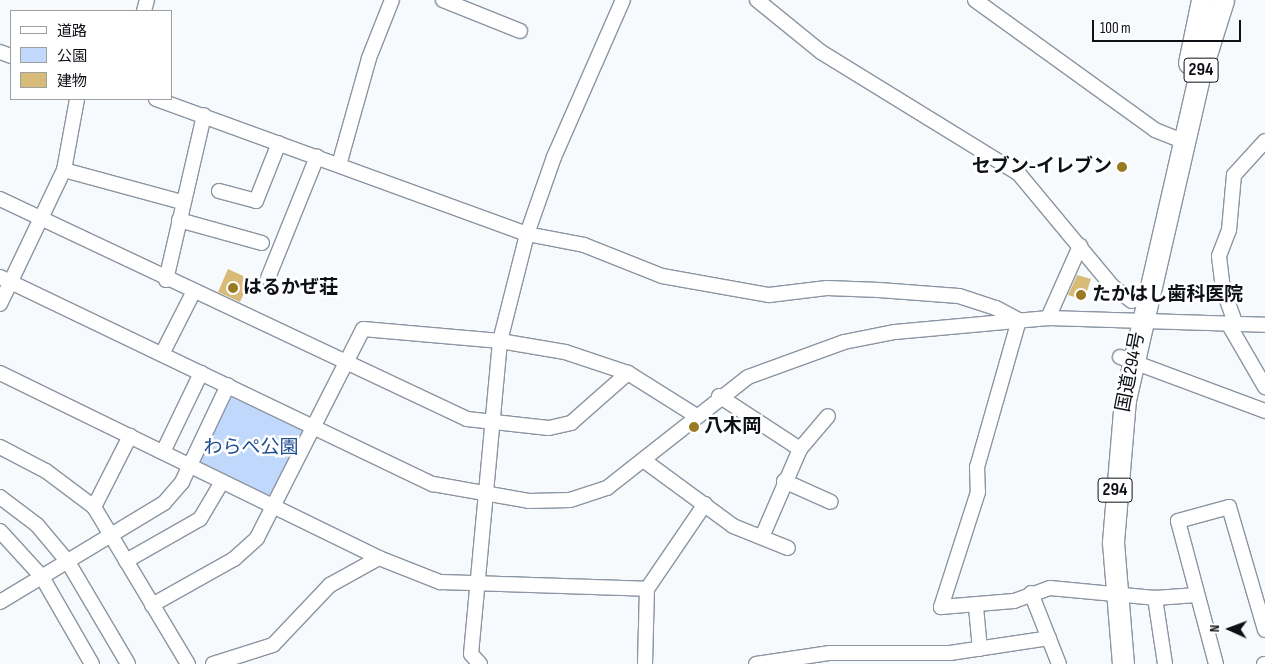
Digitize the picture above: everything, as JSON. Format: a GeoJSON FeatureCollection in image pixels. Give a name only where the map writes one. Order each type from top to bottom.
{"type":"FeatureCollection","features":[{"type":"Feature","properties":{"kind":"highway","name":"国道294号"},"geometry":{"type":"LineString","coordinates":[[1178,140],[1202,0]]}},
{"type":"Feature","properties":{"kind":"highway","name":"国道294号"},"geometry":{"type":"LineString","coordinates":[[1111,664],[1107,447],[1134,313],[1178,140],[1224,0]]}},
{"type":"Feature","properties":{"kind":"highway","name":"国道294号"},"geometry":{"type":"LineString","coordinates":[[1109,596],[1123,664]]}},
{"type":"Feature","properties":{"kind":"street"},"geometry":{"type":"LineString","coordinates":[[339,165],[369,58],[392,0]]}},
{"type":"Feature","properties":{"kind":"street"},"geometry":{"type":"LineString","coordinates":[[443,0],[520,31]]}},
{"type":"Feature","properties":{"kind":"street"},"geometry":{"type":"LineString","coordinates":[[480,664],[471,654],[500,341],[527,234],[572,107],[623,0]]}},
{"type":"Feature","properties":{"kind":"street"},"geometry":{"type":"LineString","coordinates":[[757,0],[821,52],[1019,174],[1134,313]]}},
{"type":"Feature","properties":{"kind":"street"},"geometry":{"type":"LineString","coordinates":[[975,0],[1178,140]]}},
{"type":"Feature","properties":{"kind":"street"},"geometry":{"type":"LineString","coordinates":[[0,304],[5,279],[41,218],[64,170],[77,100]]}},
{"type":"Feature","properties":{"kind":"street"},"geometry":{"type":"LineString","coordinates":[[159,100],[527,234],[584,245],[662,276],[769,295],[827,288],[959,296],[979,300],[1019,320]]}},
{"type":"Feature","properties":{"kind":"street"},"geometry":{"type":"LineString","coordinates":[[166,280],[182,202],[204,115]]}},
{"type":"Feature","properties":{"kind":"street"},"geometry":{"type":"LineString","coordinates":[[1265,142],[1234,175],[1229,230],[1219,256],[1223,289],[1233,325],[1265,387]]}},
{"type":"Feature","properties":{"kind":"street"},"geometry":{"type":"LineString","coordinates":[[219,191],[256,202],[279,143]]}},
{"type":"Feature","properties":{"kind":"street"},"geometry":{"type":"LineString","coordinates":[[268,278],[317,157]]}},
{"type":"Feature","properties":{"kind":"street"},"geometry":{"type":"LineString","coordinates":[[64,170],[182,202]]}},
{"type":"Feature","properties":{"kind":"street"},"geometry":{"type":"LineString","coordinates":[[0,199],[193,293],[458,416],[492,424],[549,428],[571,424],[628,373]]}},
{"type":"Feature","properties":{"kind":"street"},"geometry":{"type":"LineString","coordinates":[[179,220],[262,243]]}},
{"type":"Feature","properties":{"kind":"street"},"geometry":{"type":"LineString","coordinates":[[1048,318],[1080,246]]}},
{"type":"Feature","properties":{"kind":"street"},"geometry":{"type":"LineString","coordinates":[[5,279],[434,484],[486,496],[570,500],[607,488],[646,462],[695,415],[719,396],[762,370],[844,342],[895,332],[1019,320],[1134,313],[1233,325],[1265,325]]}},
{"type":"Feature","properties":{"kind":"street"},"geometry":{"type":"LineString","coordinates":[[162,354],[193,293]]}},
{"type":"Feature","properties":{"kind":"street"},"geometry":{"type":"LineString","coordinates":[[1019,320],[977,467],[978,492],[941,607],[976,607],[1050,588],[1109,596],[1155,598],[1197,595]]}},
{"type":"Feature","properties":{"kind":"street"},"geometry":{"type":"LineString","coordinates":[[152,605],[234,559],[256,538],[274,507],[344,362],[363,329],[500,341],[565,352],[628,373],[695,415]]}},
{"type":"Feature","properties":{"kind":"street"},"geometry":{"type":"LineString","coordinates":[[1126,359],[1265,410]]}},
{"type":"Feature","properties":{"kind":"street"},"geometry":{"type":"LineString","coordinates":[[0,373],[379,558],[440,582],[647,589]]}},
{"type":"Feature","properties":{"kind":"street"},"geometry":{"type":"LineString","coordinates":[[163,452],[201,373]]}},
{"type":"Feature","properties":{"kind":"street"},"geometry":{"type":"LineString","coordinates":[[0,602],[164,503],[190,466],[228,385]]}},
{"type":"Feature","properties":{"kind":"street"},"geometry":{"type":"LineString","coordinates":[[719,396],[800,449]]}},
{"type":"Feature","properties":{"kind":"street"},"geometry":{"type":"LineString","coordinates":[[762,537],[784,481],[800,449],[828,416]]}},
{"type":"Feature","properties":{"kind":"street"},"geometry":{"type":"LineString","coordinates":[[94,507],[130,436]]}},
{"type":"Feature","properties":{"kind":"street"},"geometry":{"type":"LineString","coordinates":[[0,447],[46,471],[94,507],[188,664]]}},
{"type":"Feature","properties":{"kind":"street"},"geometry":{"type":"LineString","coordinates":[[646,462],[734,526],[788,548]]}},
{"type":"Feature","properties":{"kind":"street"},"geometry":{"type":"LineString","coordinates":[[784,481],[831,502]]}},
{"type":"Feature","properties":{"kind":"street"},"geometry":{"type":"LineString","coordinates":[[126,560],[200,519],[222,482]]}},
{"type":"Feature","properties":{"kind":"street"},"geometry":{"type":"LineString","coordinates":[[0,497],[37,525],[68,562],[128,664]]}},
{"type":"Feature","properties":{"kind":"street"},"geometry":{"type":"LineString","coordinates":[[645,664],[647,589],[705,504]]}},
{"type":"Feature","properties":{"kind":"street"},"geometry":{"type":"LineString","coordinates":[[1216,664],[1178,521],[1229,507],[1265,630]]}},
{"type":"Feature","properties":{"kind":"street"},"geometry":{"type":"LineString","coordinates":[[0,531],[42,577],[92,664]]}},
{"type":"Feature","properties":{"kind":"street"},"geometry":{"type":"LineString","coordinates":[[213,664],[273,646],[330,585],[379,558]]}},
{"type":"Feature","properties":{"kind":"street"},"geometry":{"type":"LineString","coordinates":[[1031,593],[1059,664]]}},
{"type":"Feature","properties":{"kind":"street"},"geometry":{"type":"LineString","coordinates":[[1155,598],[1165,664]]}},
{"type":"Feature","properties":{"kind":"street"},"geometry":{"type":"LineString","coordinates":[[976,607],[980,649]]}},
{"type":"Feature","properties":{"kind":"street"},"geometry":{"type":"LineString","coordinates":[[756,664],[980,649],[1049,638]]}},
{"type":"Feature","properties":{"kind":"green space","name":"わらぺ公園"},"geometry":{"type":"Polygon","coordinates":[[[229,396],[305,432],[272,500],[197,465],[229,396]]]}},
{"type":"Feature","properties":{"kind":"building","name":"はるかぜ荘"},"geometry":{"type":"Polygon","coordinates":[[[228,269],[250,279],[240,302],[218,292],[228,269]]]}},
{"type":"Feature","properties":{"kind":"building"},"geometry":{"type":"Polygon","coordinates":[[[1077,275],[1091,279],[1084,300],[1068,295],[1077,275]]]}},
{"type":"Feature","properties":{"kind":"place","name":"セブン-イレブン"},"geometry":{"type":"Point","coordinates":[1122,167]}},
{"type":"Feature","properties":{"kind":"place","name":"はるかぜ荘"},"geometry":{"type":"Point","coordinates":[233,288]}},
{"type":"Feature","properties":{"kind":"place","name":"たかはし歯科医院"},"geometry":{"type":"Point","coordinates":[1081,295]}},
{"type":"Feature","properties":{"kind":"place","name":"八木岡"},"geometry":{"type":"Point","coordinates":[694,427]}}]}
